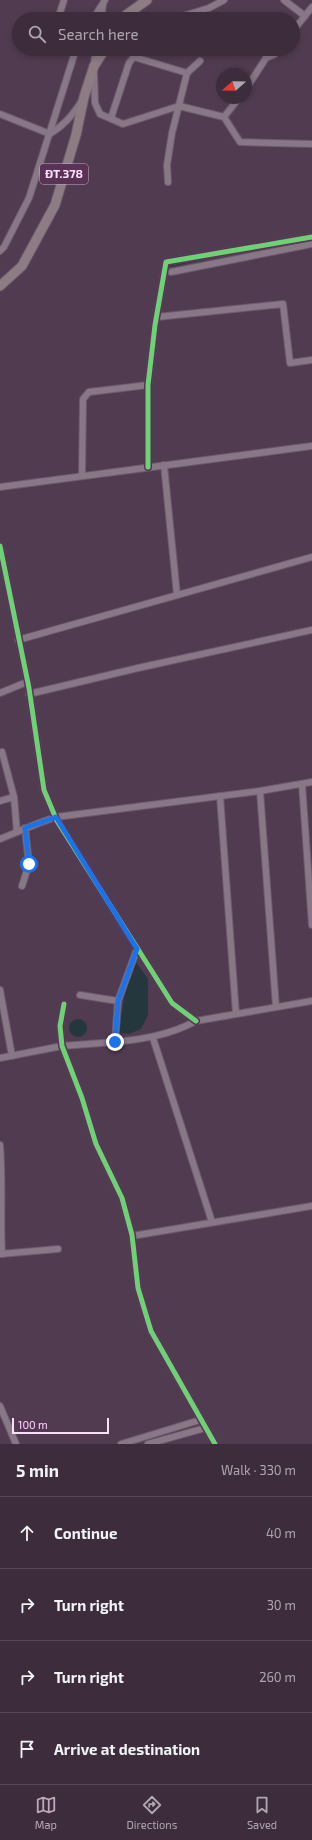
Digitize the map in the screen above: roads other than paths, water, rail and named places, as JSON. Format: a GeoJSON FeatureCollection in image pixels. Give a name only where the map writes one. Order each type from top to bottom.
{"type":"FeatureCollection","features":[{"type":"Feature","properties":{"kind":"main road"},"geometry":{"type":"LineString","coordinates":[[132,12],[147,0]]}},
{"type":"Feature","properties":{"kind":"main road","name":"ĐT.378"},"geometry":{"type":"LineString","coordinates":[[0,286],[22,266],[55,205],[76,135],[84,97],[94,66],[100,56]]}},
{"type":"Feature","properties":{"kind":"street"},"geometry":{"type":"LineString","coordinates":[[60,12],[64,0]]}},
{"type":"Feature","properties":{"kind":"street"},"geometry":{"type":"LineString","coordinates":[[97,12],[103,0]]}},
{"type":"Feature","properties":{"kind":"street"},"geometry":{"type":"LineString","coordinates":[[102,12],[103,0]]}},
{"type":"Feature","properties":{"kind":"street"},"geometry":{"type":"LineString","coordinates":[[196,12],[209,8],[224,0]]}},
{"type":"Feature","properties":{"kind":"street"},"geometry":{"type":"LineString","coordinates":[[284,0],[300,12]]}},
{"type":"Feature","properties":{"kind":"street"},"geometry":{"type":"LineString","coordinates":[[300,22],[312,6]]}},
{"type":"Feature","properties":{"kind":"street"},"geometry":{"type":"LineString","coordinates":[[300,12],[305,16]]}},
{"type":"Feature","properties":{"kind":"street"},"geometry":{"type":"LineString","coordinates":[[0,251],[4,247],[29,198],[73,56]]}},
{"type":"Feature","properties":{"kind":"street"},"geometry":{"type":"LineString","coordinates":[[95,56],[95,103],[100,114],[123,124],[179,106],[224,117],[240,142],[312,144]]}},
{"type":"Feature","properties":{"kind":"street"},"geometry":{"type":"LineString","coordinates":[[252,80],[266,58],[270,56]]}},
{"type":"Feature","properties":{"kind":"street"},"geometry":{"type":"LineString","coordinates":[[111,118],[124,76],[129,63],[134,57],[187,73]]}},
{"type":"Feature","properties":{"kind":"street"},"geometry":{"type":"LineString","coordinates":[[168,182],[167,165],[172,134],[187,73],[200,61]]}},
{"type":"Feature","properties":{"kind":"street"},"geometry":{"type":"LineString","coordinates":[[50,134],[62,127],[72,117],[84,97]]}},
{"type":"Feature","properties":{"kind":"street"},"geometry":{"type":"LineString","coordinates":[[224,117],[234,104]]}},
{"type":"Feature","properties":{"kind":"street"},"geometry":{"type":"LineString","coordinates":[[0,114],[50,134]]}},
{"type":"Feature","properties":{"kind":"street"},"geometry":{"type":"LineString","coordinates":[[148,468],[148,385],[166,262],[312,237]]}},
{"type":"Feature","properties":{"kind":"street"},"geometry":{"type":"LineString","coordinates":[[171,272],[312,244]]}},
{"type":"Feature","properties":{"kind":"street"},"geometry":{"type":"LineString","coordinates":[[157,317],[283,304],[290,363],[312,360]]}},
{"type":"Feature","properties":{"kind":"street"},"geometry":{"type":"LineString","coordinates":[[82,476],[83,399],[89,392],[148,385]]}},
{"type":"Feature","properties":{"kind":"street"},"geometry":{"type":"LineString","coordinates":[[0,487],[312,446]]}},
{"type":"Feature","properties":{"kind":"street"},"geometry":{"type":"LineString","coordinates":[[164,465],[177,595]]}},
{"type":"Feature","properties":{"kind":"street"},"geometry":{"type":"LineString","coordinates":[[0,546],[30,694],[44,790],[56,817],[172,1003],[196,1021]]}},
{"type":"Feature","properties":{"kind":"street"},"geometry":{"type":"LineString","coordinates":[[18,640],[312,557]]}},
{"type":"Feature","properties":{"kind":"street"},"geometry":{"type":"LineString","coordinates":[[30,694],[138,668],[312,630]]}},
{"type":"Feature","properties":{"kind":"street"},"geometry":{"type":"LineString","coordinates":[[0,693],[27,682]]}},
{"type":"Feature","properties":{"kind":"street"},"geometry":{"type":"LineString","coordinates":[[0,753],[2,752],[14,797],[17,832]]}},
{"type":"Feature","properties":{"kind":"street"},"geometry":{"type":"LineString","coordinates":[[0,839],[56,817],[260,791],[312,782]]}},
{"type":"Feature","properties":{"kind":"street"},"geometry":{"type":"LineString","coordinates":[[302,784],[312,925]]}},
{"type":"Feature","properties":{"kind":"street"},"geometry":{"type":"LineString","coordinates":[[260,791],[276,1007]]}},
{"type":"Feature","properties":{"kind":"street"},"geometry":{"type":"LineString","coordinates":[[220,796],[236,1014]]}},
{"type":"Feature","properties":{"kind":"street"},"geometry":{"type":"LineString","coordinates":[[0,801],[14,797]]}},
{"type":"Feature","properties":{"kind":"street"},"geometry":{"type":"LineString","coordinates":[[22,886],[29,864],[25,828]]}},
{"type":"Feature","properties":{"kind":"street"},"geometry":{"type":"LineString","coordinates":[[115,1042],[118,1001],[137,949]]}},
{"type":"Feature","properties":{"kind":"street"},"geometry":{"type":"LineString","coordinates":[[0,990],[12,1056]]}},
{"type":"Feature","properties":{"kind":"street"},"geometry":{"type":"LineString","coordinates":[[80,995],[118,1001]]}},
{"type":"Feature","properties":{"kind":"street"},"geometry":{"type":"LineString","coordinates":[[0,1058],[62,1046],[153,1038],[196,1021],[312,1001]]}},
{"type":"Feature","properties":{"kind":"street"},"geometry":{"type":"LineString","coordinates":[[64,1004],[60,1026],[62,1046],[82,1098],[96,1144],[122,1198],[132,1236],[138,1288],[151,1331],[200,1420],[215,1444]]}},
{"type":"Feature","properties":{"kind":"street"},"geometry":{"type":"LineString","coordinates":[[153,1038],[212,1222]]}},
{"type":"Feature","properties":{"kind":"street"},"geometry":{"type":"LineString","coordinates":[[0,1145],[3,1176],[1,1254],[58,1249]]}},
{"type":"Feature","properties":{"kind":"street"},"geometry":{"type":"LineString","coordinates":[[132,1236],[312,1206]]}},
{"type":"Feature","properties":{"kind":"street"},"geometry":{"type":"LineString","coordinates":[[0,1406],[16,1444]]}},
{"type":"Feature","properties":{"kind":"street"},"geometry":{"type":"LineString","coordinates":[[121,1444],[200,1420]]}},
{"type":"Feature","properties":{"kind":"street"},"geometry":{"type":"LineString","coordinates":[[148,1444],[205,1428]]}},
{"type":"Feature","properties":{"kind":"water"},"geometry":{"type":"Polygon","coordinates":[[[136,962],[148,979],[148,1015],[141,1029],[129,1034],[119,1033],[127,988],[136,962]]]}},
{"type":"Feature","properties":{"kind":"water"},"geometry":{"type":"Polygon","coordinates":[[[74,1019],[82,1019],[87,1024],[85,1035],[82,1037],[74,1037],[69,1032],[69,1024],[74,1019]]]}},
{"type":"Feature","properties":{"kind":"waterway"},"geometry":{"type":"LineString","coordinates":[[168,266],[222,255]]}}]}
